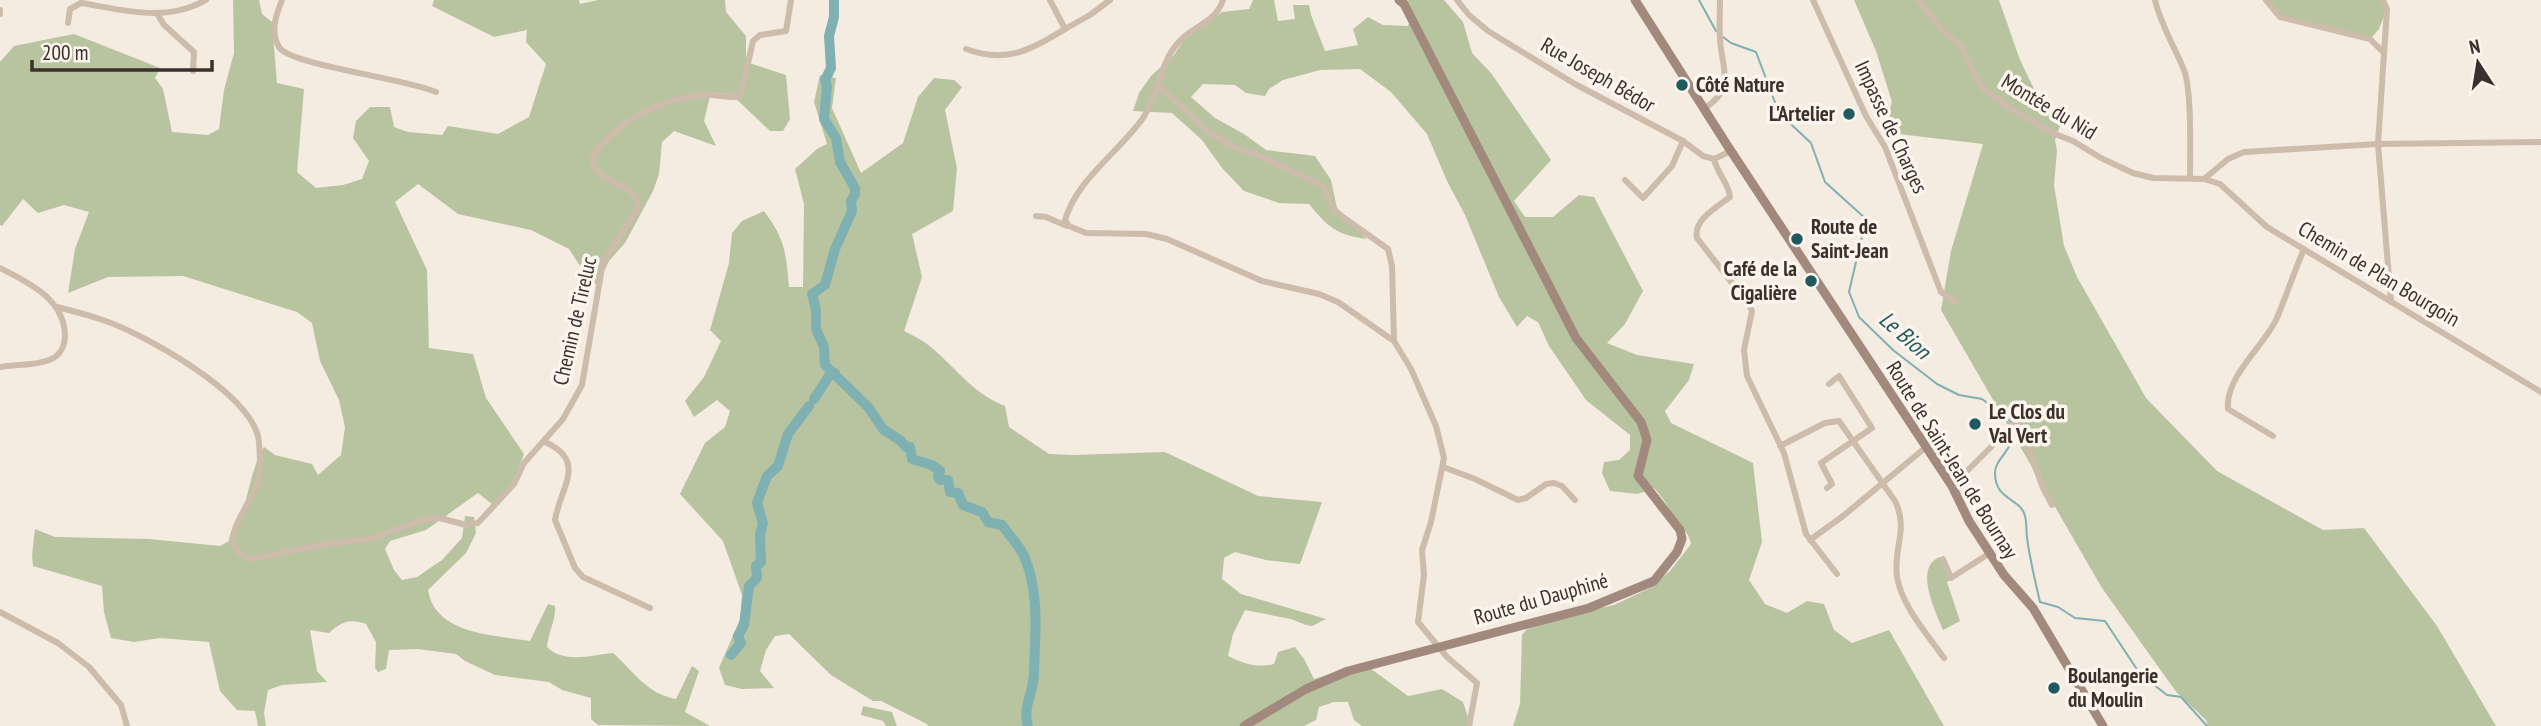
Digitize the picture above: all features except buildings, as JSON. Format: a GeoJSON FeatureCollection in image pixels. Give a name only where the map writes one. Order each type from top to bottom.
{"type":"FeatureCollection","features":[{"type":"Feature","properties":{"kind":"street"},"geometry":{"type":"LineString","coordinates":[[68,23],[70,9],[81,4],[158,15],[193,8],[206,0]]}},
{"type":"Feature","properties":{"kind":"street"},"geometry":{"type":"LineString","coordinates":[[282,0],[274,21],[274,34],[279,49],[286,54],[307,61],[399,80],[436,92]]}},
{"type":"Feature","properties":{"kind":"street","name":"Chemin de Tireluc"},"geometry":{"type":"LineString","coordinates":[[57,306],[104,320],[187,362],[243,408],[257,434],[259,481],[240,517],[233,534],[233,542],[236,550],[251,559],[320,545],[375,538],[420,520],[440,518],[466,525],[478,523],[502,499],[514,484],[524,463],[563,419],[582,385],[603,262],[638,208],[635,197],[630,192],[594,168],[594,152],[623,124],[656,105],[706,94],[737,97],[741,94],[752,41],[760,35],[786,31],[790,0]]}},
{"type":"Feature","properties":{"kind":"street"},"geometry":{"type":"LineString","coordinates":[[1050,0],[1065,29]]}},
{"type":"Feature","properties":{"kind":"street"},"geometry":{"type":"LineString","coordinates":[[966,49],[985,56],[1002,57],[1038,45],[1090,15],[1110,0]]}},
{"type":"Feature","properties":{"kind":"street"},"geometry":{"type":"LineString","coordinates":[[1069,226],[1065,220],[1069,206],[1144,117],[1159,86],[1167,60],[1178,42],[1212,18],[1223,0]]}},
{"type":"Feature","properties":{"kind":"street","name":"Route du Dauphiné"},"geometry":{"type":"LineString","coordinates":[[1244,726],[1323,680],[1348,671],[1589,608],[1654,581],[1677,552],[1682,539],[1680,530],[1638,476],[1647,440],[1641,422],[1576,338],[1404,5],[1399,0]]}},
{"type":"Feature","properties":{"kind":"street","name":"Rue Joseph Bédor"},"geometry":{"type":"LineString","coordinates":[[1457,0],[1469,15],[1488,31],[1575,84],[1683,141],[1703,156],[1714,159]]}},
{"type":"Feature","properties":{"kind":"street","name":"Route de Saint-Jean de Bournay"},"geometry":{"type":"LineString","coordinates":[[1635,0],[1952,486],[1956,500],[1990,554],[2004,575],[2033,608],[2103,726]]}},
{"type":"Feature","properties":{"kind":"street"},"geometry":{"type":"LineString","coordinates":[[1705,108],[1716,100],[1726,80],[1720,37],[1720,0]]}},
{"type":"Feature","properties":{"kind":"street","name":"Impasse de Charges"},"geometry":{"type":"LineString","coordinates":[[1813,0],[1866,116],[1885,146],[1941,292],[1956,302]]}},
{"type":"Feature","properties":{"kind":"street","name":"Montée du Nid"},"geometry":{"type":"LineString","coordinates":[[1918,0],[1941,29],[1961,46],[1981,87],[2011,109],[2133,173],[2153,178],[2204,179]]}},
{"type":"Feature","properties":{"kind":"street"},"geometry":{"type":"LineString","coordinates":[[2155,0],[2185,72],[2190,178]]}},
{"type":"Feature","properties":{"kind":"street"},"geometry":{"type":"LineString","coordinates":[[2266,0],[2280,17],[2370,39],[2383,52]]}},
{"type":"Feature","properties":{"kind":"street"},"geometry":{"type":"LineString","coordinates":[[2382,0],[2387,9],[2378,144],[2391,302]]}},
{"type":"Feature","properties":{"kind":"street"},"geometry":{"type":"LineString","coordinates":[[158,15],[164,25],[194,52],[193,71]]}},
{"type":"Feature","properties":{"kind":"street"},"geometry":{"type":"LineString","coordinates":[[1159,86],[1207,131],[1232,146],[1323,186],[1336,212],[1388,249],[1392,266],[1394,341]]}},
{"type":"Feature","properties":{"kind":"street"},"geometry":{"type":"LineString","coordinates":[[1625,180],[1643,198],[1672,166],[1683,141]]}},
{"type":"Feature","properties":{"kind":"street"},"geometry":{"type":"LineString","coordinates":[[2204,179],[2228,159],[2244,152],[2378,144],[2541,142]]}},
{"type":"Feature","properties":{"kind":"street"},"geometry":{"type":"LineString","coordinates":[[1731,151],[1714,159],[1730,197],[1699,223],[1695,231],[1697,238],[1752,311],[1745,343],[1744,364],[1747,376],[1780,446],[1806,534],[1837,574]]}},
{"type":"Feature","properties":{"kind":"street","name":"Chemin de Plan Bourgoin"},"geometry":{"type":"LineString","coordinates":[[2204,179],[2220,184],[2267,227],[2541,392]]}},
{"type":"Feature","properties":{"kind":"street"},"geometry":{"type":"LineString","coordinates":[[1036,216],[1046,217],[1086,233],[1146,234],[1167,239],[1262,281],[1319,294],[1338,302],[1394,341],[1436,426],[1444,458],[1431,522],[1422,550],[1424,575],[1418,622],[1437,647],[1477,682],[1469,726]]}},
{"type":"Feature","properties":{"kind":"street"},"geometry":{"type":"LineString","coordinates":[[2273,436],[2228,409],[2227,401],[2231,388],[2275,321],[2304,249]]}},
{"type":"Feature","properties":{"kind":"street"},"geometry":{"type":"LineString","coordinates":[[0,268],[34,287],[57,306],[65,324],[65,344],[57,356],[46,362],[0,367]]}},
{"type":"Feature","properties":{"kind":"street"},"geometry":{"type":"LineString","coordinates":[[1827,488],[1832,484],[1821,463],[1872,428],[1839,376],[1829,384]]}},
{"type":"Feature","properties":{"kind":"street"},"geometry":{"type":"LineString","coordinates":[[1952,486],[2018,420],[2052,505]]}},
{"type":"Feature","properties":{"kind":"street"},"geometry":{"type":"LineString","coordinates":[[1780,446],[1825,424],[1839,421],[1883,483],[1901,514],[1903,527],[1896,554],[1902,592],[1913,614],[1944,658]]}},
{"type":"Feature","properties":{"kind":"street"},"geometry":{"type":"LineString","coordinates":[[545,442],[564,453],[566,458],[566,486],[555,520],[575,568],[596,585],[650,608]]}},
{"type":"Feature","properties":{"kind":"street"},"geometry":{"type":"LineString","coordinates":[[1810,540],[1925,448]]}},
{"type":"Feature","properties":{"kind":"street"},"geometry":{"type":"LineString","coordinates":[[1443,467],[1518,500],[1526,498],[1546,484],[1554,483],[1562,486],[1575,500]]}},
{"type":"Feature","properties":{"kind":"street"},"geometry":{"type":"LineString","coordinates":[[1943,559],[1951,578],[1990,554]]}},
{"type":"Feature","properties":{"kind":"street"},"geometry":{"type":"LineString","coordinates":[[0,612],[58,643],[89,667],[121,705],[127,726]]}},
{"type":"Feature","properties":{"kind":"green space"},"geometry":{"type":"Polygon","coordinates":[[[233,0],[259,0],[262,14],[272,22],[277,83],[304,89],[297,172],[316,188],[343,185],[362,179],[369,161],[353,138],[356,121],[370,107],[390,107],[394,127],[408,132],[442,135],[448,126],[498,134],[529,117],[546,64],[526,42],[527,30],[494,37],[432,6],[434,0],[579,0],[580,4],[598,0],[725,0],[726,12],[746,36],[746,62],[786,75],[790,119],[783,131],[770,131],[731,94],[711,92],[704,121],[716,146],[674,131],[662,142],[659,174],[653,191],[625,243],[609,261],[597,286],[569,249],[531,230],[458,214],[418,184],[395,202],[427,270],[429,348],[473,354],[486,398],[524,454],[513,483],[492,504],[478,493],[426,530],[390,541],[385,549],[394,570],[402,580],[417,577],[442,560],[462,538],[465,516],[474,517],[476,533],[466,553],[428,590],[433,605],[442,616],[468,630],[530,641],[548,604],[555,606],[547,647],[570,657],[613,653],[649,687],[676,699],[692,666],[699,671],[685,712],[710,726],[598,725],[591,719],[591,698],[562,690],[549,682],[495,675],[456,654],[418,649],[389,650],[386,669],[378,672],[375,668],[376,642],[366,624],[350,621],[329,633],[310,630],[317,671],[327,682],[282,685],[268,690],[264,713],[266,726],[258,726],[255,711],[237,710],[220,691],[209,642],[160,638],[134,642],[111,638],[104,612],[102,586],[33,566],[35,529],[55,537],[149,539],[220,546],[229,541],[232,530],[241,517],[253,472],[264,447],[275,455],[312,464],[318,475],[341,455],[345,427],[339,400],[320,361],[312,323],[297,312],[183,276],[108,277],[68,293],[75,249],[89,212],[64,205],[38,213],[23,199],[2,226],[0,225],[0,62],[14,46],[74,34],[160,68],[155,78],[163,89],[172,132],[208,135],[219,129],[224,90],[234,53],[233,0]]]}},
{"type":"Feature","properties":{"kind":"green space"},"geometry":{"type":"Polygon","coordinates":[[[1253,0],[1274,0],[1278,21],[1295,19],[1293,5],[1309,5],[1325,51],[1358,45],[1353,29],[1368,17],[1383,25],[1408,26],[1413,12],[1400,0],[1444,0],[1463,22],[1472,53],[1491,73],[1551,160],[1514,201],[1525,217],[1553,217],[1579,195],[1594,197],[1643,291],[1625,324],[1607,343],[1637,355],[1694,364],[1689,380],[1665,411],[1671,423],[1753,463],[1762,542],[1749,580],[1765,604],[1787,613],[1807,601],[1824,604],[1834,630],[1852,643],[1889,630],[1944,726],[1513,726],[1520,704],[1522,635],[1526,630],[1578,613],[1614,605],[1650,588],[1670,571],[1691,544],[1690,539],[1654,488],[1638,494],[1610,491],[1602,473],[1604,462],[1619,460],[1630,450],[1630,435],[1586,400],[1549,346],[1538,322],[1527,316],[1517,327],[1499,297],[1427,134],[1391,92],[1360,69],[1320,70],[1283,80],[1269,89],[1265,96],[1246,93],[1235,85],[1203,84],[1191,97],[1215,118],[1266,150],[1315,156],[1331,180],[1337,208],[1367,239],[1334,229],[1309,204],[1279,203],[1244,191],[1222,168],[1202,140],[1172,113],[1133,111],[1139,93],[1151,76],[1174,55],[1183,41],[1222,12],[1249,9],[1253,0]]]}},
{"type":"Feature","properties":{"kind":"green space"},"geometry":{"type":"Polygon","coordinates":[[[1854,0],[1999,0],[2020,60],[2040,101],[2062,120],[2055,140],[2057,151],[2054,185],[2064,246],[2077,277],[2146,398],[2217,471],[2323,530],[2364,528],[2437,626],[2496,726],[2208,726],[2206,720],[2177,693],[2102,588],[1941,310],[1951,251],[1983,144],[1882,132],[1892,102],[1876,51],[1854,0]]]}},
{"type":"Feature","properties":{"kind":"green space"},"geometry":{"type":"Polygon","coordinates":[[[2266,0],[2383,0],[2387,9],[2379,29],[2370,39],[2280,17],[2266,0]]]}},
{"type":"Feature","properties":{"kind":"green space"},"geometry":{"type":"Polygon","coordinates":[[[820,75],[836,78],[832,108],[861,173],[903,143],[918,97],[934,78],[954,80],[962,87],[945,110],[957,168],[953,211],[912,234],[922,277],[904,331],[929,345],[983,394],[1005,406],[1009,427],[1049,454],[1165,452],[1258,496],[1322,502],[1300,564],[1266,560],[1235,552],[1224,558],[1222,579],[1241,594],[1326,619],[1312,626],[1245,610],[1233,634],[1228,656],[1261,666],[1274,664],[1278,652],[1295,647],[1314,679],[1363,663],[1408,696],[1442,689],[1463,702],[1471,726],[1362,726],[1354,720],[1348,702],[1334,702],[1319,707],[1316,720],[1304,726],[928,726],[881,701],[873,701],[831,675],[789,634],[775,636],[766,650],[760,671],[774,688],[742,689],[725,685],[719,668],[740,619],[742,595],[723,541],[680,494],[705,443],[725,427],[730,411],[717,400],[694,417],[685,401],[704,377],[721,341],[710,330],[729,263],[732,233],[742,221],[764,211],[783,246],[789,287],[803,287],[804,204],[795,169],[817,149],[827,144],[814,102],[820,75]]]}},
{"type":"Feature","properties":{"kind":"green space"},"geometry":{"type":"Polygon","coordinates":[[[1940,557],[1950,580],[1947,582],[1960,621],[1943,630],[1927,580],[1932,562],[1940,557]]]}},
{"type":"Feature","properties":{"kind":"green space"},"geometry":{"type":"Polygon","coordinates":[[[863,706],[892,712],[897,726],[886,726],[883,721],[861,715],[863,706]]]}},
{"type":"Feature","properties":{"kind":"waterway"},"geometry":{"type":"LineString","coordinates":[[834,0],[834,17],[829,36],[831,68],[825,80],[827,86],[824,119],[836,138],[840,162],[855,188],[855,194],[851,201],[852,211],[835,249],[825,285],[812,294],[816,310],[816,329],[824,347],[825,365],[869,408],[883,429],[906,447],[910,447],[912,459],[932,465],[940,471],[940,480],[948,480],[950,492],[958,493],[963,505],[982,512],[988,522],[1002,525],[1022,552],[1032,584],[1035,614],[1034,673],[1026,712],[1028,726]]}},
{"type":"Feature","properties":{"kind":"waterway","name":"Le Bion"},"geometry":{"type":"LineString","coordinates":[[1699,0],[1716,31]]}},
{"type":"Feature","properties":{"kind":"waterway","name":"Le Bion"},"geometry":{"type":"LineString","coordinates":[[1723,37],[1731,43],[1756,52],[1779,113],[1811,143],[1825,182],[1866,219],[1849,292],[1859,317],[1893,350],[1937,384],[1959,395],[1982,399],[2011,421]]}},
{"type":"Feature","properties":{"kind":"waterway"},"geometry":{"type":"LineString","coordinates":[[814,399],[829,376],[835,373]]}},
{"type":"Feature","properties":{"kind":"waterway"},"geometry":{"type":"LineString","coordinates":[[731,655],[741,643],[738,636],[744,625],[749,586],[757,578],[756,566],[761,562],[760,535],[763,523],[757,503],[767,476],[778,466],[788,434],[809,406]]}},
{"type":"Feature","properties":{"kind":"waterway","name":"Le Bion"},"geometry":{"type":"LineString","coordinates":[[2013,430],[2010,444],[1996,468],[1996,482],[2003,494],[2023,510],[2040,602],[2058,607],[2075,618],[2105,621],[2140,674],[2167,695],[2181,697],[2207,726]]}},
{"type":"Feature","properties":{"kind":"place","name":"Côté Nature"},"geometry":{"type":"Point","coordinates":[1682,85]}},
{"type":"Feature","properties":{"kind":"place","name":"L'Artelier"},"geometry":{"type":"Point","coordinates":[1849,114]}},
{"type":"Feature","properties":{"kind":"place","name":"Route de Saint-Jean"},"geometry":{"type":"Point","coordinates":[1797,239]}},
{"type":"Feature","properties":{"kind":"place","name":"Café de la Cigalière"},"geometry":{"type":"Point","coordinates":[1811,281]}},
{"type":"Feature","properties":{"kind":"place","name":"Le Clos du Val Vert"},"geometry":{"type":"Point","coordinates":[1975,424]}},
{"type":"Feature","properties":{"kind":"place","name":"Boulangerie du Moulin"},"geometry":{"type":"Point","coordinates":[2054,688]}}]}
